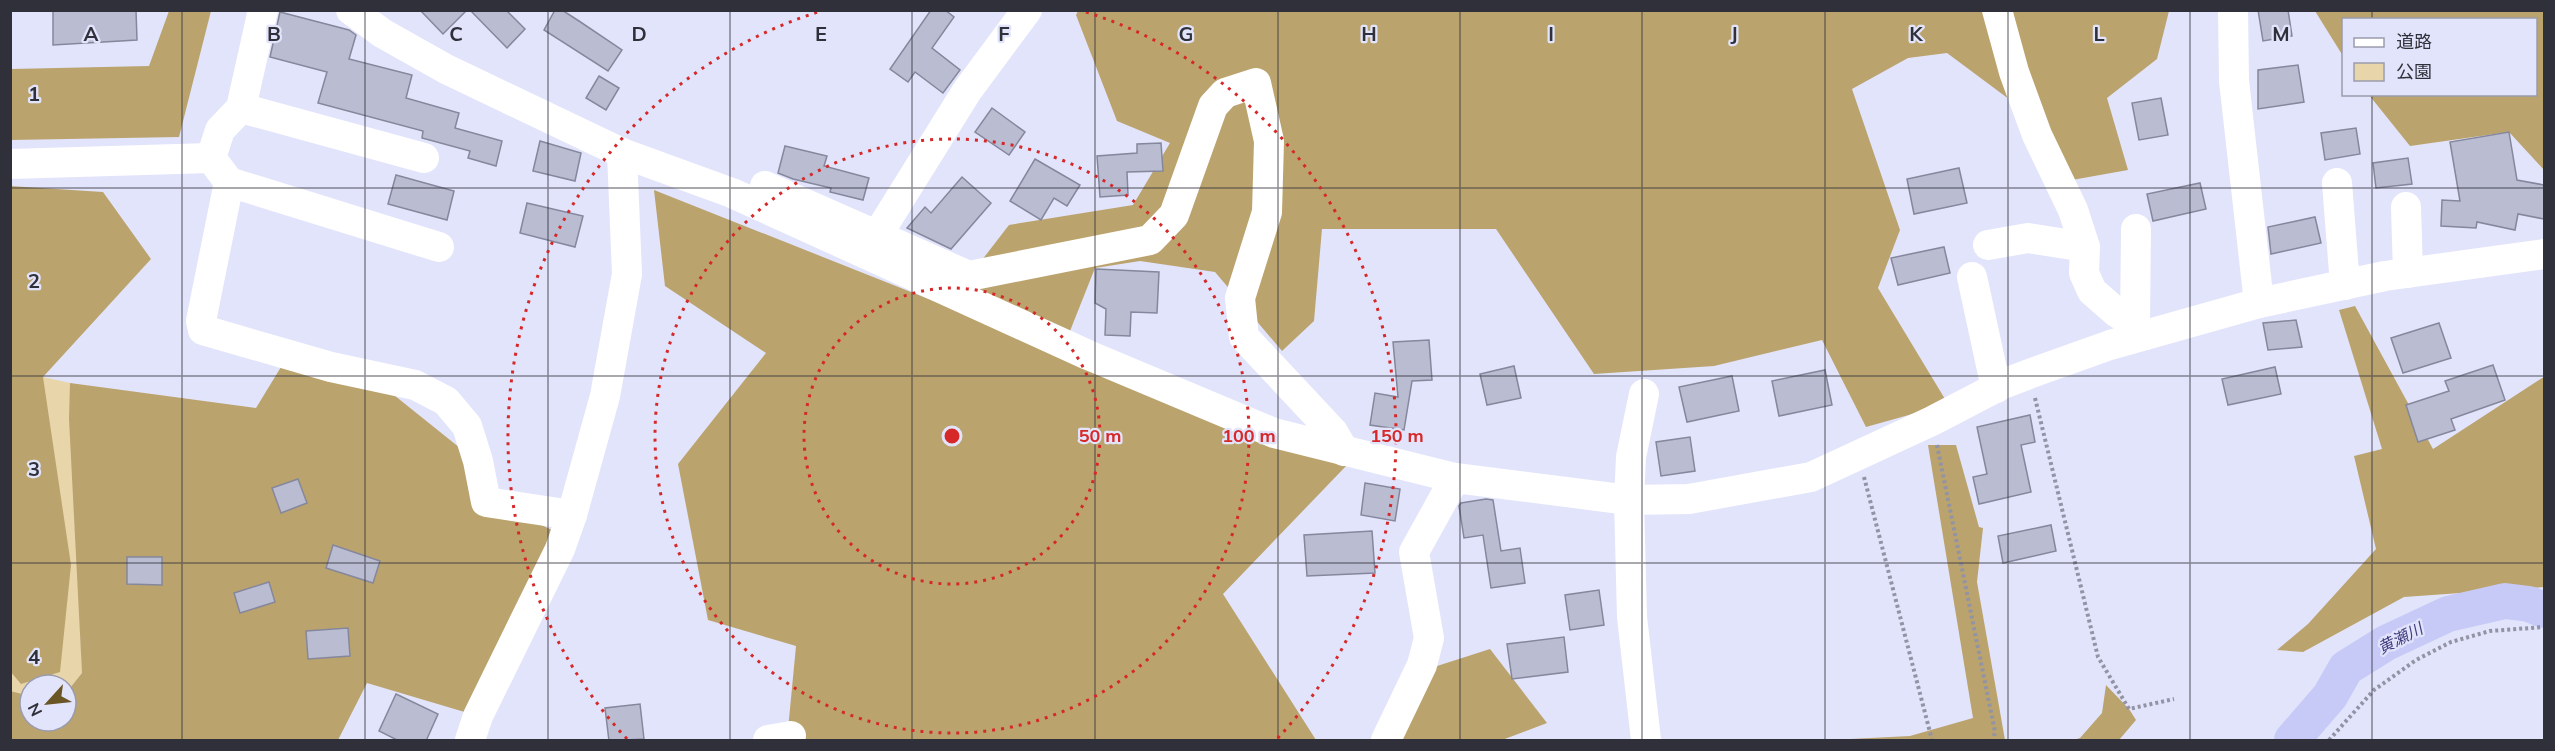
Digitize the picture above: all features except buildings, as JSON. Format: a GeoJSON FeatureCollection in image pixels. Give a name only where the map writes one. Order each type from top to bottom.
{"type":"FeatureCollection","features":[{"type":"Feature","properties":{"kind":"street"},"geometry":{"type":"LineString","coordinates":[[211,158],[220,130],[241,108],[263,10]]}},
{"type":"Feature","properties":{"kind":"street"},"geometry":{"type":"LineString","coordinates":[[351,10],[382,33],[446,69],[622,153],[732,194],[1088,355],[1274,433],[1455,478],[1629,500],[1689,499],[1811,477],[1932,421],[1996,388],[2140,329],[2408,273],[2544,254]]}},
{"type":"Feature","properties":{"kind":"street"},"geometry":{"type":"LineString","coordinates":[[878,234],[967,90],[1027,10]]}},
{"type":"Feature","properties":{"kind":"street"},"geometry":{"type":"LineString","coordinates":[[1997,10],[2014,72],[2037,135],[2073,210],[2085,247],[2084,273],[2092,291],[2140,329]]}},
{"type":"Feature","properties":{"kind":"street"},"geometry":{"type":"LineString","coordinates":[[2233,10],[2234,81],[2259,303]]}},
{"type":"Feature","properties":{"kind":"street"},"geometry":{"type":"LineString","coordinates":[[732,194],[744,178],[878,234],[969,276],[1150,240],[1174,215],[1214,106],[1226,93],[1256,83],[1269,141],[1267,212],[1240,298],[1244,337],[1333,432],[1344,451]]}},
{"type":"Feature","properties":{"kind":"street"},"geometry":{"type":"LineString","coordinates":[[241,108],[424,158]]}},
{"type":"Feature","properties":{"kind":"street"},"geometry":{"type":"LineString","coordinates":[[470,741],[478,716],[560,549],[572,515],[605,396],[627,274],[622,153]]}},
{"type":"Feature","properties":{"kind":"street"},"geometry":{"type":"LineString","coordinates":[[10,164],[211,158]]}},
{"type":"Feature","properties":{"kind":"street"},"geometry":{"type":"LineString","coordinates":[[211,158],[229,182],[439,247]]}},
{"type":"Feature","properties":{"kind":"street"},"geometry":{"type":"LineString","coordinates":[[229,182],[201,321],[203,330],[331,367],[415,385],[446,402],[467,426],[478,461],[486,502],[572,515]]}},
{"type":"Feature","properties":{"kind":"street"},"geometry":{"type":"LineString","coordinates":[[2337,183],[2345,285]]}},
{"type":"Feature","properties":{"kind":"street"},"geometry":{"type":"LineString","coordinates":[[2406,207],[2408,273]]}},
{"type":"Feature","properties":{"kind":"street"},"geometry":{"type":"LineString","coordinates":[[2136,229],[2140,329]]}},
{"type":"Feature","properties":{"kind":"street"},"geometry":{"type":"LineString","coordinates":[[1988,245],[2028,238],[2085,247]]}},
{"type":"Feature","properties":{"kind":"street"},"geometry":{"type":"LineString","coordinates":[[1972,277],[1996,388]]}},
{"type":"Feature","properties":{"kind":"street"},"geometry":{"type":"LineString","coordinates":[[1644,394],[1631,457],[1629,500],[1632,617],[1646,741]]}},
{"type":"Feature","properties":{"kind":"street"},"geometry":{"type":"LineString","coordinates":[[1386,741],[1422,665],[1429,638],[1414,552],[1455,478]]}},
{"type":"Feature","properties":{"kind":"path"},"geometry":{"type":"LineString","coordinates":[[2029,374],[2098,657],[2129,709],[2174,699]]}},
{"type":"Feature","properties":{"kind":"path"},"geometry":{"type":"LineString","coordinates":[[1932,421],[1995,732],[1993,741]]}},
{"type":"Feature","properties":{"kind":"path"},"geometry":{"type":"LineString","coordinates":[[1858,455],[1932,741]]}},
{"type":"Feature","properties":{"kind":"path"},"geometry":{"type":"LineString","coordinates":[[2329,741],[2374,690],[2416,660],[2451,642],[2490,631],[2544,627]]}},
{"type":"Feature","properties":{"kind":"green space"},"geometry":{"type":"Polygon","coordinates":[[[43,377],[70,383],[82,673],[78,678],[78,673],[18,673],[18,693],[11,692],[10,671],[15,676],[43,377]]]}},
{"type":"Feature","properties":{"kind":"shaded area"},"geometry":{"type":"Polygon","coordinates":[[[169,11],[211,11],[179,137],[11,140],[11,69],[149,66],[169,11]]]}},
{"type":"Feature","properties":{"kind":"shaded area"},"geometry":{"type":"Polygon","coordinates":[[[1078,11],[2169,11],[2157,59],[2107,98],[2128,170],[2072,180],[2029,114],[1947,53],[1908,58],[1852,89],[1900,230],[1878,288],[1948,404],[1866,427],[1822,340],[1714,366],[1594,374],[1496,229],[1322,229],[1314,321],[1282,351],[1215,272],[1140,261],[1095,268],[1070,331],[975,288],[975,269],[1009,225],[1133,205],[1170,143],[1117,121],[1076,15],[1078,11]]]}},
{"type":"Feature","properties":{"kind":"shaded area"},"geometry":{"type":"Polygon","coordinates":[[[2315,11],[2544,11],[2544,170],[2509,132],[2410,146],[2370,96],[2537,96],[2537,18],[2342,18],[2342,54],[2315,11]]]}},
{"type":"Feature","properties":{"kind":"shaded area"},"geometry":{"type":"Polygon","coordinates":[[[10,186],[103,192],[151,259],[43,377],[71,565],[60,672],[18,673],[18,680],[10,671],[10,186]]]}},
{"type":"Feature","properties":{"kind":"shaded area"},"geometry":{"type":"Polygon","coordinates":[[[654,190],[1347,465],[1223,594],[1316,740],[787,740],[796,646],[708,620],[678,464],[766,353],[665,286],[654,190]]]}},
{"type":"Feature","properties":{"kind":"shaded area"},"geometry":{"type":"Polygon","coordinates":[[[2355,306],[2433,449],[2544,378],[2544,587],[2404,597],[2303,652],[2277,650],[2308,624],[2376,549],[2354,456],[2382,449],[2339,310],[2355,306]]]}},
{"type":"Feature","properties":{"kind":"shaded area"},"geometry":{"type":"Polygon","coordinates":[[[281,367],[369,375],[460,448],[495,503],[552,530],[478,716],[367,683],[338,740],[11,740],[10,691],[18,693],[18,733],[78,733],[78,678],[82,673],[69,419],[70,383],[256,408],[281,367]]]}},
{"type":"Feature","properties":{"kind":"shaded area"},"geometry":{"type":"Polygon","coordinates":[[[1928,445],[1956,445],[1979,527],[1983,528],[1977,582],[2005,740],[1830,740],[1910,736],[1973,718],[1928,445]]]}},
{"type":"Feature","properties":{"kind":"shaded area"},"geometry":{"type":"Polygon","coordinates":[[[1490,649],[1547,723],[1502,740],[1396,740],[1434,667],[1490,649]]]}},
{"type":"Feature","properties":{"kind":"shaded area"},"geometry":{"type":"Polygon","coordinates":[[[2106,685],[2129,709],[2136,720],[2119,740],[2073,740],[2080,738],[2102,713],[2106,685]]]}},
{"type":"Feature","properties":{"kind":"waterway","name":"黄瀬川"},"geometry":{"type":"LineString","coordinates":[[2292,740],[2330,696],[2346,668],[2386,643],[2448,614],[2505,601],[2529,604],[2544,610]]}}]}
